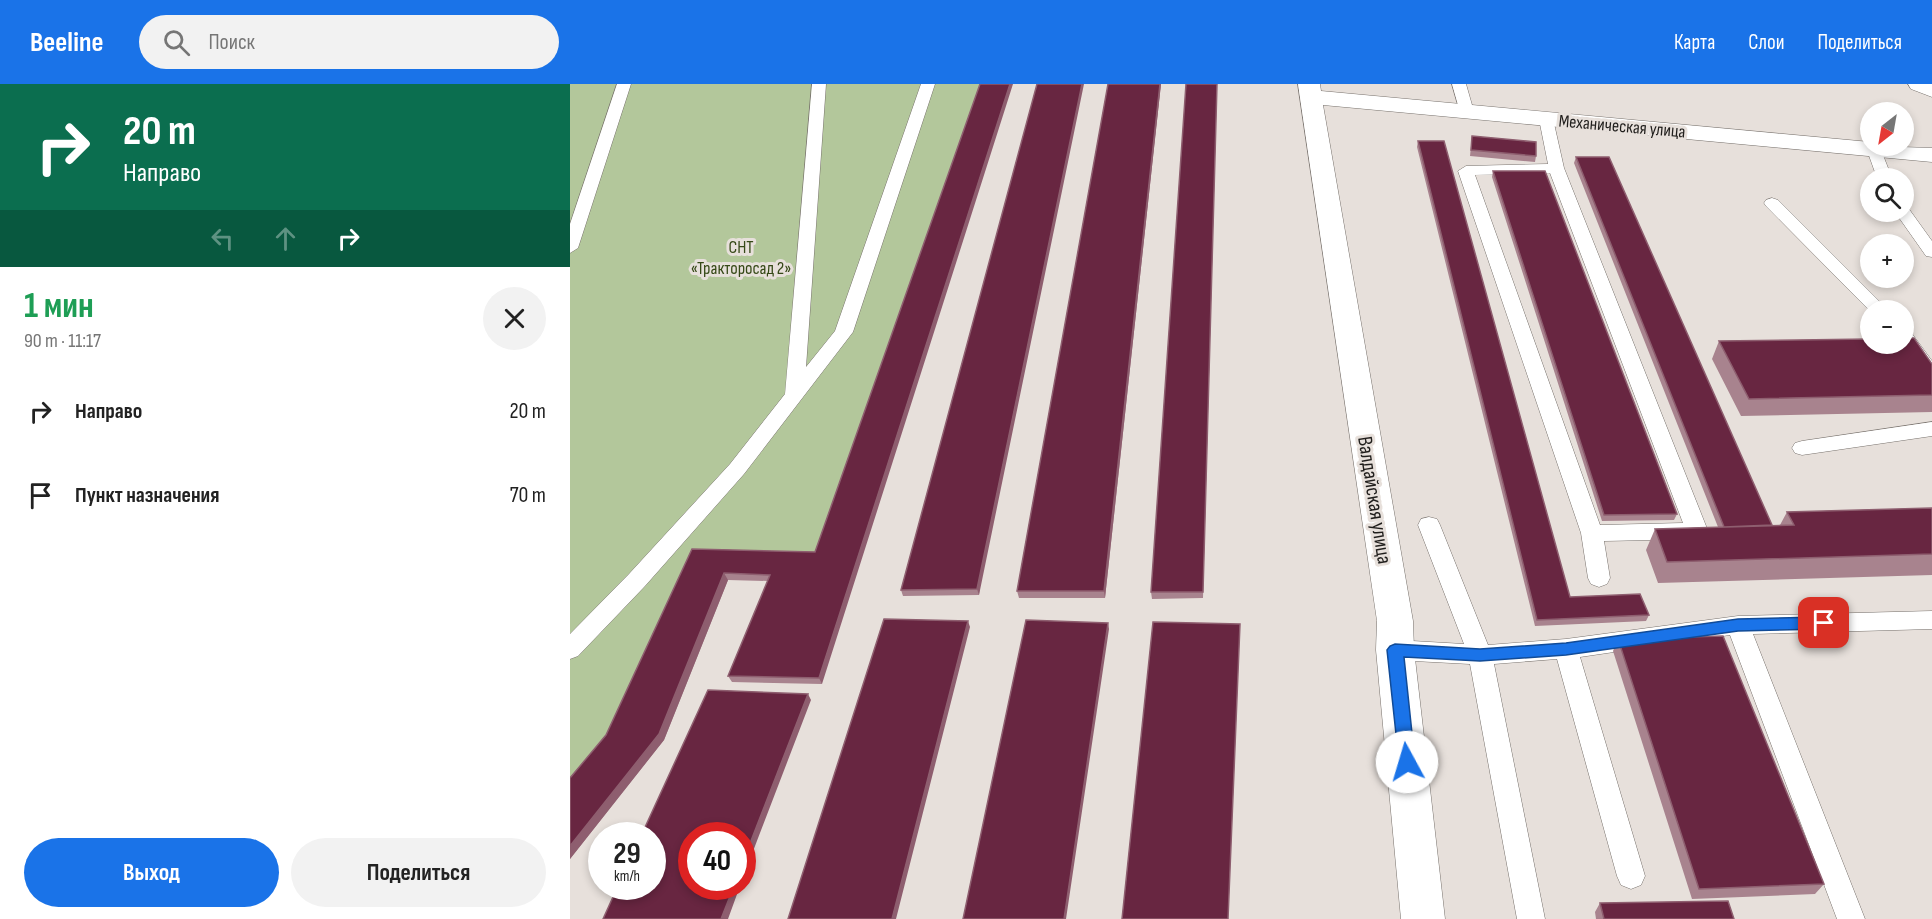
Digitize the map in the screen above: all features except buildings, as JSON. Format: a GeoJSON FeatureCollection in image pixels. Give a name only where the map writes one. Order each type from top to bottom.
{"type":"FeatureCollection","features":[{"type":"Feature","properties":{"kind":"street"},"geometry":{"type":"LineString","coordinates":[[1918,84],[1932,91]]}},
{"type":"Feature","properties":{"kind":"street","name":"Механическая улица"},"geometry":{"type":"LineString","coordinates":[[1310,91],[1467,112],[1860,149]]}},
{"type":"Feature","properties":{"kind":"street","name":"Валдайская улица"},"geometry":{"type":"LineString","coordinates":[[1310,91],[1395,621],[1395,650],[1423,919]]}},
{"type":"Feature","properties":{"kind":"street","name":"Механическая улица"},"geometry":{"type":"LineString","coordinates":[[1914,153],[1932,155]]}},
{"type":"Feature","properties":{"kind":"lane"},"geometry":{"type":"LineString","coordinates":[[570,248],[624,84]]}},
{"type":"Feature","properties":{"kind":"lane"},"geometry":{"type":"LineString","coordinates":[[795,395],[819,84]]}},
{"type":"Feature","properties":{"kind":"lane"},"geometry":{"type":"LineString","coordinates":[[570,649],[637,580],[737,469],[844,332],[928,84]]}},
{"type":"Feature","properties":{"kind":"lane"},"geometry":{"type":"LineString","coordinates":[[1460,84],[1467,112]]}},
{"type":"Feature","properties":{"kind":"lane"},"geometry":{"type":"LineString","coordinates":[[1546,119],[1556,168],[1697,531],[1592,533]]}},
{"type":"Feature","properties":{"kind":"lane"},"geometry":{"type":"LineString","coordinates":[[1556,168],[1466,171],[1592,533],[1599,578]]}},
{"type":"Feature","properties":{"kind":"lane"},"geometry":{"type":"LineString","coordinates":[[1772,203],[1870,300]]}},
{"type":"Feature","properties":{"kind":"lane"},"geometry":{"type":"LineString","coordinates":[[1911,222],[1932,252]]}},
{"type":"Feature","properties":{"kind":"lane"},"geometry":{"type":"LineString","coordinates":[[1914,349],[1932,374]]}},
{"type":"Feature","properties":{"kind":"lane"},"geometry":{"type":"LineString","coordinates":[[1802,448],[1932,429]]}},
{"type":"Feature","properties":{"kind":"lane"},"geometry":{"type":"LineString","coordinates":[[1429,525],[1480,655],[1531,919]]}},
{"type":"Feature","properties":{"kind":"lane"},"geometry":{"type":"LineString","coordinates":[[1395,650],[1480,655],[1566,649],[1738,625],[1932,620]]}},
{"type":"Feature","properties":{"kind":"lane"},"geometry":{"type":"LineString","coordinates":[[1738,625],[1851,919]]}},
{"type":"Feature","properties":{"kind":"lane"},"geometry":{"type":"LineString","coordinates":[[1566,649],[1631,876]]}},
{"type":"Feature","properties":{"kind":"green space","name":"СНТ «Тракторосад 2»"},"geometry":{"type":"Polygon","coordinates":[[[570,84],[984,84],[817,557],[693,555],[618,730],[570,789],[570,84]]]}},
{"type":"Feature","properties":{"kind":"route"},"geometry":{"type":"LineString","coordinates":[[1407,762],[1395,650],[1480,655],[1566,649],[1738,625],[1824,623]]}}]}
